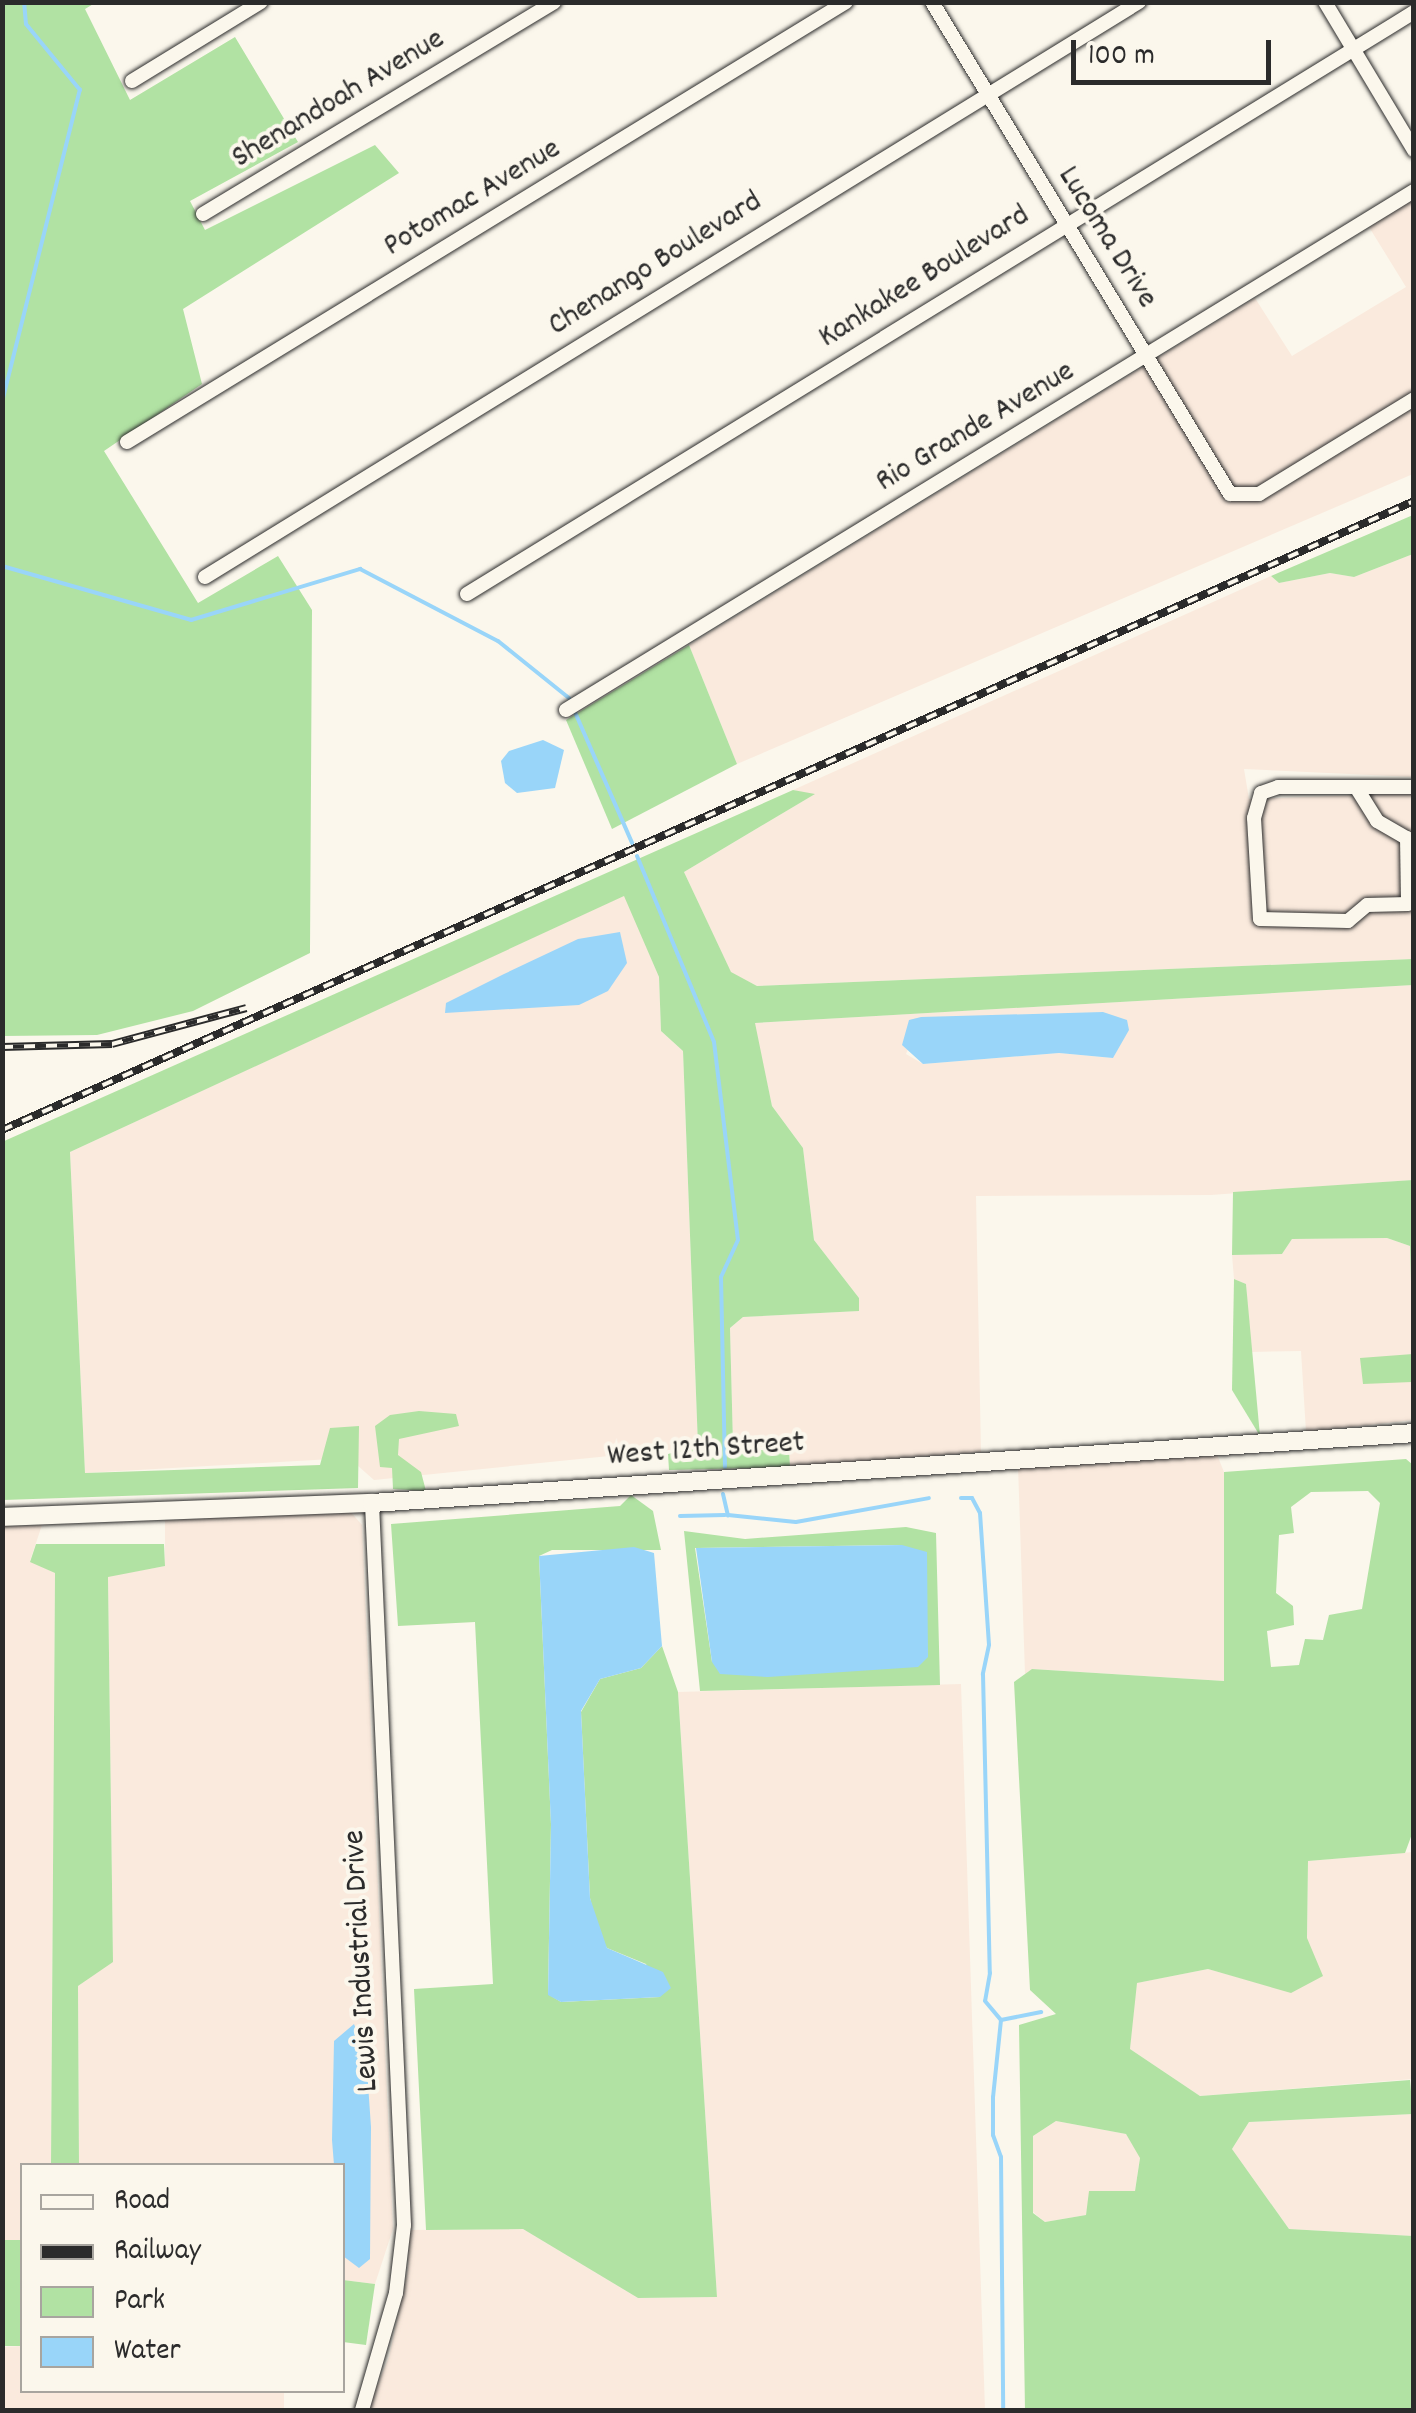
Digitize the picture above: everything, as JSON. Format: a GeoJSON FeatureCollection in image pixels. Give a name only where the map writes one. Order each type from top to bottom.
{"type":"FeatureCollection","features":[{"type":"Feature","properties":{"kind":"street"},"geometry":{"type":"LineString","coordinates":[[132,81],[261,2]]}},
{"type":"Feature","properties":{"kind":"street","name":"Shenandoah Avenue"},"geometry":{"type":"LineString","coordinates":[[203,214],[554,2]]}},
{"type":"Feature","properties":{"kind":"street","name":"Potomac Avenue"},"geometry":{"type":"LineString","coordinates":[[128,442],[846,2]]}},
{"type":"Feature","properties":{"kind":"street","name":"Lucoma Drive"},"geometry":{"type":"LineString","coordinates":[[932,2],[1224,489],[1236,498],[1259,494],[1414,399]]}},
{"type":"Feature","properties":{"kind":"street","name":"Chenango Boulevard"},"geometry":{"type":"LineString","coordinates":[[204,577],[986,92],[1138,2]]}},
{"type":"Feature","properties":{"kind":"street"},"geometry":{"type":"LineString","coordinates":[[1325,2],[1414,150]]}},
{"type":"Feature","properties":{"kind":"street","name":"Kankakee Boulevard"},"geometry":{"type":"LineString","coordinates":[[467,594],[1414,12]]}},
{"type":"Feature","properties":{"kind":"street","name":"Rio Grande Avenue"},"geometry":{"type":"LineString","coordinates":[[566,710],[1414,191]]}},
{"type":"Feature","properties":{"kind":"street"},"geometry":{"type":"LineString","coordinates":[[1356,788],[1377,821],[1408,838],[1408,904],[1367,904],[1348,921],[1260,919],[1254,818],[1261,793],[1278,787],[1414,787]]}},
{"type":"Feature","properties":{"kind":"street","name":"West 12th Street"},"geometry":{"type":"LineString","coordinates":[[2,1517],[372,1503],[1414,1433]]}},
{"type":"Feature","properties":{"kind":"street","name":"Lewis Industrial Drive"},"geometry":{"type":"LineString","coordinates":[[362,2410],[396,2294],[404,2224],[372,1503]]}},
{"type":"Feature","properties":{"kind":"shaded area"},"geometry":{"type":"Polygon","coordinates":[[[1413,199],[1413,474],[737,764],[689,645],[1255,298],[1292,356],[1406,287],[1369,227],[1413,199]]]}},
{"type":"Feature","properties":{"kind":"shaded area"},"geometry":{"type":"Polygon","coordinates":[[[1413,554],[1413,777],[1244,769],[1249,799],[1413,793],[1413,959],[757,986],[731,973],[684,872],[813,795],[793,790],[1271,576],[1279,583],[1330,573],[1354,577],[1413,554]]]}},
{"type":"Feature","properties":{"kind":"shaded area"},"geometry":{"type":"Polygon","coordinates":[[[625,895],[659,977],[661,1031],[683,1051],[698,1447],[374,1480],[349,1458],[85,1473],[70,1152],[625,895]]]}},
{"type":"Feature","properties":{"kind":"shaded area"},"geometry":{"type":"Polygon","coordinates":[[[1413,985],[1413,1180],[1211,1195],[976,1196],[981,1452],[790,1467],[789,1450],[733,1444],[730,1328],[743,1317],[858,1311],[859,1298],[814,1240],[803,1148],[772,1106],[754,1023],[1413,985]],[[921,1017],[906,1054],[923,1064],[1059,1053],[1113,1058],[1128,1030],[1000,1017],[921,1017]]]}},
{"type":"Feature","properties":{"kind":"shaded area"},"geometry":{"type":"Polygon","coordinates":[[[1387,1238],[1410,1246],[1413,1355],[1360,1359],[1413,1382],[1413,1420],[1306,1432],[1301,1351],[1251,1352],[1246,1284],[1234,1279],[1232,1255],[1282,1254],[1292,1239],[1387,1238]]]}},
{"type":"Feature","properties":{"kind":"shaded area"},"geometry":{"type":"Polygon","coordinates":[[[1216,1452],[1224,1472],[1225,1681],[1033,1669],[1025,1674],[1018,1466],[1216,1452]]]}},
{"type":"Feature","properties":{"kind":"shaded area"},"geometry":{"type":"Polygon","coordinates":[[[350,1511],[362,1525],[393,2229],[375,2284],[345,2280],[345,2163],[79,2163],[78,1986],[113,1961],[108,1576],[165,1566],[165,1520],[350,1511]]]}},
{"type":"Feature","properties":{"kind":"shaded area"},"geometry":{"type":"Polygon","coordinates":[[[42,1525],[30,1561],[55,1573],[51,2163],[20,2163],[20,2241],[3,2252],[2,1526],[42,1525]]]}},
{"type":"Feature","properties":{"kind":"shaded area"},"geometry":{"type":"Polygon","coordinates":[[[961,1684],[985,2410],[367,2410],[389,2357],[408,2269],[409,2230],[523,2229],[638,2298],[717,2297],[678,1692],[961,1684]]]}},
{"type":"Feature","properties":{"kind":"shaded area"},"geometry":{"type":"Polygon","coordinates":[[[1413,1852],[1413,2079],[1200,2096],[1130,2049],[1136,1983],[1208,1969],[1291,1992],[1307,1938],[1308,1861],[1413,1852]]]}},
{"type":"Feature","properties":{"kind":"shaded area"},"geometry":{"type":"Polygon","coordinates":[[[1413,2114],[1413,2236],[1289,2229],[1232,2149],[1249,2122],[1413,2114]]]}},
{"type":"Feature","properties":{"kind":"shaded area"},"geometry":{"type":"Polygon","coordinates":[[[1056,2121],[1126,2134],[1140,2157],[1135,2191],[1090,2191],[1086,2215],[1045,2222],[1033,2212],[1033,2136],[1056,2121]]]}},
{"type":"Feature","properties":{"kind":"shaded area"},"geometry":{"type":"Polygon","coordinates":[[[20,2346],[20,2393],[284,2393],[284,2410],[3,2410],[2,2347],[20,2346]]]}},
{"type":"Feature","properties":{"kind":"green space"},"geometry":{"type":"Polygon","coordinates":[[[2,3],[95,3],[85,9],[130,100],[235,37],[298,142],[190,201],[205,230],[375,145],[399,173],[183,309],[202,384],[104,451],[198,603],[278,556],[312,610],[310,953],[193,1011],[97,1035],[3,1036],[2,3]]]}},
{"type":"Feature","properties":{"kind":"green space"},"geometry":{"type":"Polygon","coordinates":[[[1413,515],[1413,554],[1354,577],[1330,573],[1279,583],[1271,576],[1413,515]]]}},
{"type":"Feature","properties":{"kind":"green space"},"geometry":{"type":"Polygon","coordinates":[[[689,645],[737,764],[612,829],[566,720],[689,645]]]}},
{"type":"Feature","properties":{"kind":"green space"},"geometry":{"type":"Polygon","coordinates":[[[793,790],[815,794],[684,872],[731,972],[757,986],[1413,959],[1413,985],[755,1023],[772,1106],[803,1148],[814,1240],[859,1298],[859,1311],[743,1317],[730,1328],[733,1444],[746,1450],[789,1450],[790,1467],[669,1470],[668,1454],[698,1446],[683,1051],[661,1031],[659,977],[624,896],[70,1152],[85,1473],[320,1465],[330,1428],[359,1426],[358,1488],[3,1500],[2,1142],[793,790]]]}},
{"type":"Feature","properties":{"kind":"green space"},"geometry":{"type":"Polygon","coordinates":[[[1414,1180],[1413,1391],[1412,1382],[1363,1384],[1360,1358],[1413,1354],[1410,1246],[1387,1238],[1292,1239],[1282,1254],[1232,1255],[1233,1192],[1414,1180]]]}},
{"type":"Feature","properties":{"kind":"green space"},"geometry":{"type":"Polygon","coordinates":[[[1234,1279],[1246,1284],[1260,1436],[1232,1390],[1234,1279]]]}},
{"type":"Feature","properties":{"kind":"green space"},"geometry":{"type":"Polygon","coordinates":[[[419,1411],[456,1414],[459,1426],[399,1439],[398,1455],[421,1472],[426,1491],[393,1489],[392,1468],[380,1467],[375,1426],[390,1415],[419,1411]]]}},
{"type":"Feature","properties":{"kind":"green space"},"geometry":{"type":"Polygon","coordinates":[[[1406,1459],[1413,1465],[1412,1834],[1405,1853],[1308,1861],[1307,1938],[1323,1976],[1291,1993],[1208,1969],[1137,1983],[1130,2049],[1200,2096],[1410,2080],[1413,2114],[1249,2122],[1232,2149],[1289,2229],[1413,2236],[1413,2410],[1025,2410],[1019,2025],[1056,2014],[1030,1990],[1014,1682],[1032,1669],[1224,1681],[1224,1472],[1406,1459]],[[1368,1491],[1311,1492],[1291,1507],[1294,1533],[1279,1535],[1276,1593],[1293,1606],[1294,1625],[1267,1631],[1271,1667],[1299,1665],[1305,1639],[1323,1640],[1329,1615],[1362,1609],[1380,1503],[1368,1491]],[[1056,2121],[1033,2136],[1033,2213],[1045,2222],[1086,2215],[1089,2191],[1135,2191],[1140,2158],[1126,2134],[1056,2121]]]}},
{"type":"Feature","properties":{"kind":"green space"},"geometry":{"type":"Polygon","coordinates":[[[631,1495],[653,1511],[661,1550],[552,1550],[539,1556],[551,1824],[548,1994],[561,2002],[660,1997],[646,1964],[607,1948],[599,1936],[590,1898],[581,1712],[600,1679],[641,1668],[662,1646],[678,1692],[717,2297],[638,2298],[523,2229],[426,2230],[414,1989],[493,1984],[475,1622],[398,1626],[391,1524],[620,1506],[631,1495]]]}},
{"type":"Feature","properties":{"kind":"green space"},"geometry":{"type":"Polygon","coordinates":[[[906,1527],[936,1533],[940,1685],[700,1691],[684,1531],[745,1539],[906,1527]],[[901,1545],[695,1548],[712,1662],[901,1545]]]}},
{"type":"Feature","properties":{"kind":"green space"},"geometry":{"type":"Polygon","coordinates":[[[36,1544],[164,1544],[165,1566],[108,1577],[113,1962],[78,1986],[79,2163],[51,2163],[55,1573],[30,1562],[36,1544]]]}},
{"type":"Feature","properties":{"kind":"green space"},"geometry":{"type":"Polygon","coordinates":[[[2,2240],[20,2240],[20,2346],[2,2346],[2,2240]]]}},
{"type":"Feature","properties":{"kind":"green space"},"geometry":{"type":"Polygon","coordinates":[[[345,2280],[375,2284],[366,2345],[345,2342],[345,2280]]]}},
{"type":"Feature","properties":{"kind":"water"},"geometry":{"type":"Polygon","coordinates":[[[543,740],[564,750],[555,788],[517,793],[505,783],[501,761],[509,751],[543,740]]]}},
{"type":"Feature","properties":{"kind":"water"},"geometry":{"type":"Polygon","coordinates":[[[620,932],[627,963],[608,991],[579,1005],[445,1013],[446,1003],[578,939],[620,932]]]}},
{"type":"Feature","properties":{"kind":"water"},"geometry":{"type":"Polygon","coordinates":[[[1103,1012],[1127,1020],[1129,1030],[1113,1058],[1059,1053],[923,1064],[902,1045],[909,1020],[921,1017],[1103,1012]]]}},
{"type":"Feature","properties":{"kind":"water"},"geometry":{"type":"Polygon","coordinates":[[[902,1545],[927,1552],[928,1657],[918,1667],[768,1677],[720,1674],[712,1662],[696,1548],[902,1545]]]}},
{"type":"Feature","properties":{"kind":"water"},"geometry":{"type":"Polygon","coordinates":[[[634,1547],[654,1553],[662,1646],[641,1668],[600,1679],[581,1711],[590,1898],[607,1948],[663,1972],[671,1988],[660,1997],[561,2002],[548,1995],[551,1825],[539,1556],[634,1547]]]}},
{"type":"Feature","properties":{"kind":"water"},"geometry":{"type":"Polygon","coordinates":[[[354,2024],[366,2055],[371,2127],[370,2259],[359,2268],[345,2258],[345,2163],[334,2163],[334,2041],[354,2024]]]}},
{"type":"Feature","properties":{"kind":"waterway"},"geometry":{"type":"LineString","coordinates":[[2,402],[80,90],[26,24],[24,2]]}},
{"type":"Feature","properties":{"kind":"waterway"},"geometry":{"type":"LineString","coordinates":[[2,566],[191,620],[360,569],[498,641],[569,698]]}},
{"type":"Feature","properties":{"kind":"waterway"},"geometry":{"type":"LineString","coordinates":[[574,710],[632,843]]}},
{"type":"Feature","properties":{"kind":"waterway"},"geometry":{"type":"LineString","coordinates":[[637,856],[714,1042],[738,1240],[721,1277],[725,1467]]}},
{"type":"Feature","properties":{"kind":"waterway"},"geometry":{"type":"LineString","coordinates":[[723,1494],[728,1515],[796,1522],[929,1498]]}},
{"type":"Feature","properties":{"kind":"waterway"},"geometry":{"type":"LineString","coordinates":[[961,1498],[972,1498],[980,1513],[989,1645],[983,1674],[990,1973],[985,2001],[1001,2020],[993,2135],[1001,2157],[1003,2410]]}},
{"type":"Feature","properties":{"kind":"waterway"},"geometry":{"type":"LineString","coordinates":[[680,1516],[725,1515]]}},
{"type":"Feature","properties":{"kind":"waterway"},"geometry":{"type":"LineString","coordinates":[[1001,2020],[1041,2012]]}},
{"type":"Feature","properties":{"kind":"railway"},"geometry":{"type":"LineString","coordinates":[[2,1130],[1414,501]]}},
{"type":"Feature","properties":{"kind":"railway"},"geometry":{"type":"LineString","coordinates":[[2,1047],[112,1044],[246,1008]]}}]}
